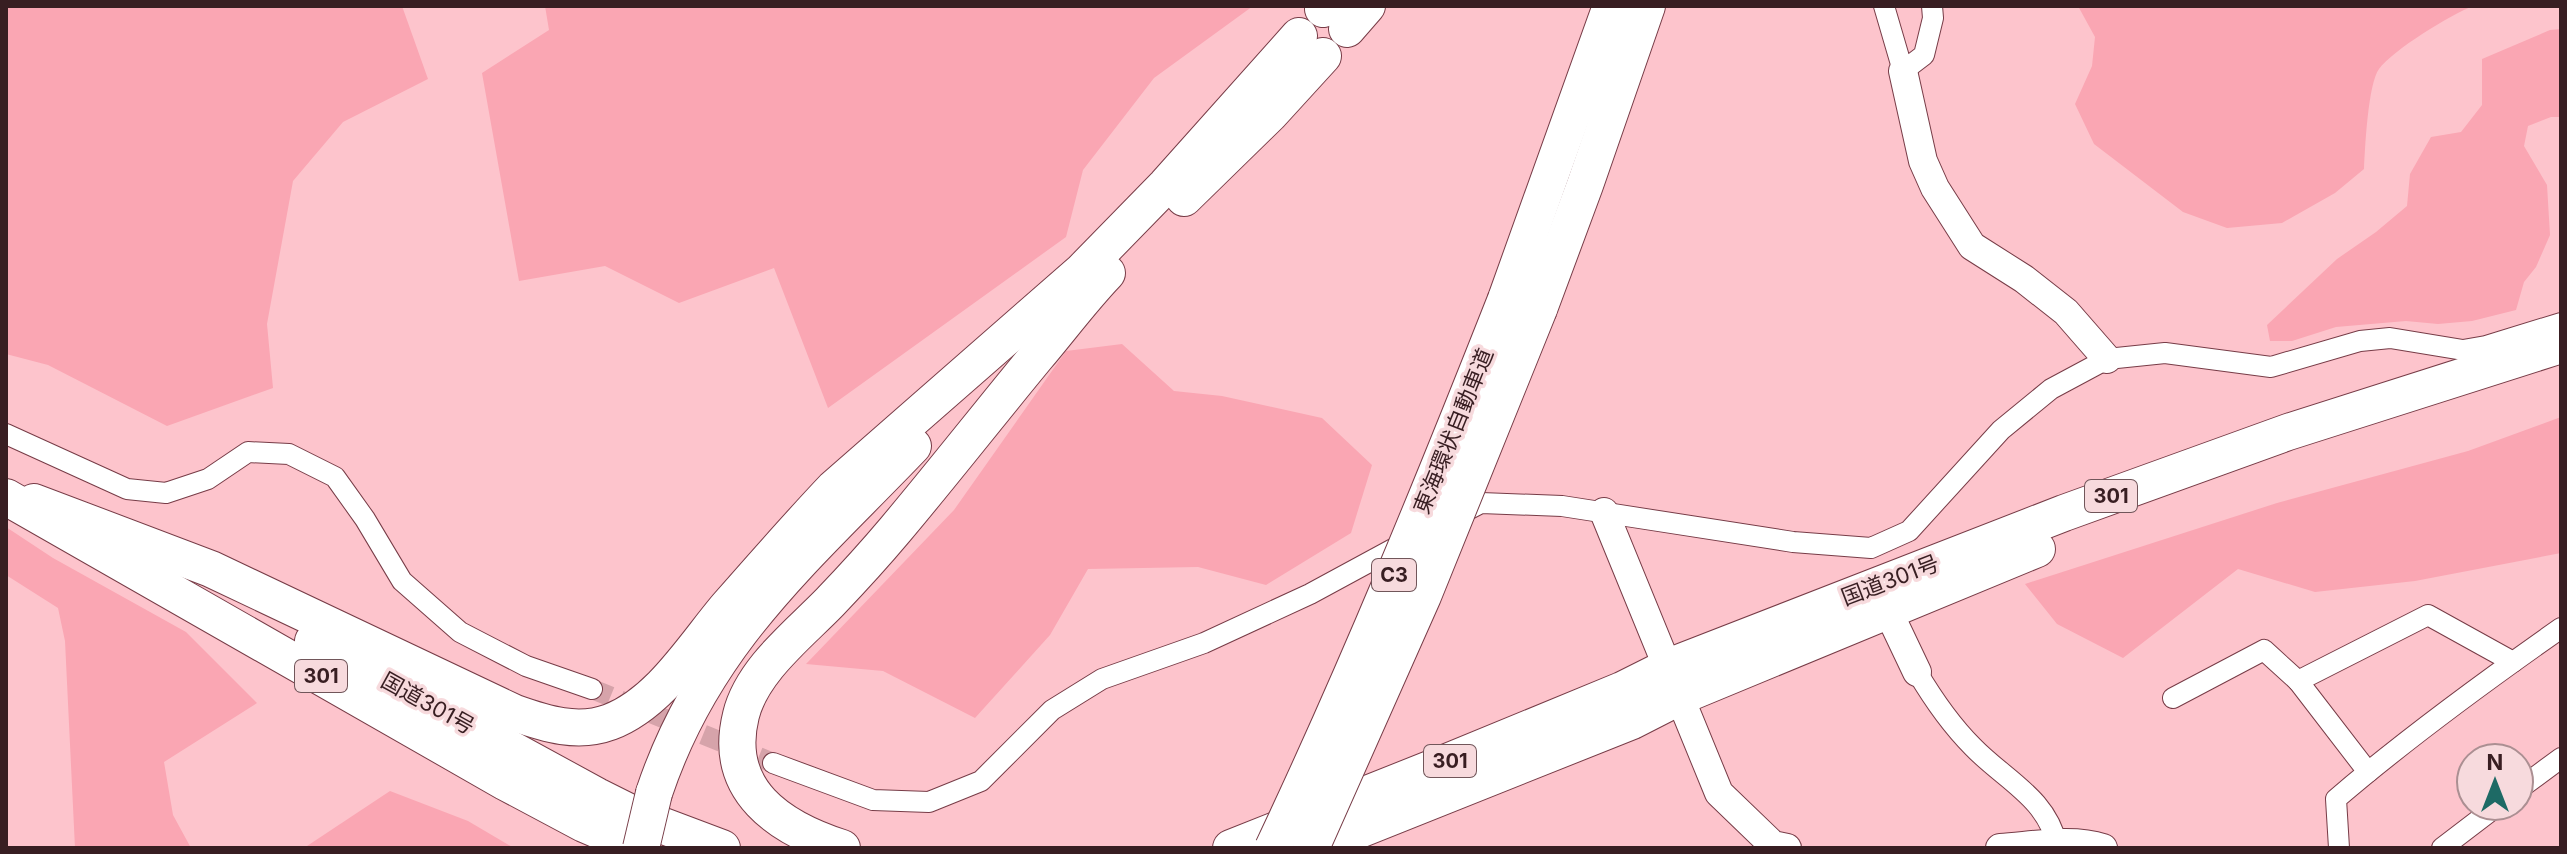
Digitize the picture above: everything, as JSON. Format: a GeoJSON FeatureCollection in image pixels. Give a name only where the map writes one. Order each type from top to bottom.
{"type":"FeatureCollection","features":[{"type":"Feature","properties":{"kind":"highway","name":"東海環状自動車道"},"geometry":{"type":"LineString","coordinates":[[1313,848],[1423,596],[1523,304],[1611,6]]}},
{"type":"Feature","properties":{"kind":"highway","name":"東海環状自動車道"},"geometry":{"type":"LineString","coordinates":[[1273,848],[1321,747],[1379,609],[1523,304],[1635,43],[1647,6]]}},
{"type":"Feature","properties":{"kind":"highway"},"geometry":{"type":"LineString","coordinates":[[15,497],[224,575],[515,713],[555,726],[592,726],[623,716],[658,688],[778,548],[834,488],[1089,278],[1270,114],[1311,46]]}},
{"type":"Feature","properties":{"kind":"highway"},"geometry":{"type":"LineString","coordinates":[[641,848],[663,795],[709,711],[760,637],[1089,278]]}},
{"type":"Feature","properties":{"kind":"highway"},"geometry":{"type":"LineString","coordinates":[[842,848],[817,840],[778,820],[751,790],[742,771],[738,751],[738,732],[745,703],[763,673],[888,537],[1089,278]]}},
{"type":"Feature","properties":{"kind":"highway","name":"国道301号"},"geometry":{"type":"LineString","coordinates":[[1313,848],[1632,721],[1673,682],[2064,513],[2288,432],[2561,345]]}},
{"type":"Feature","properties":{"kind":"highway","name":"国道301号"},"geometry":{"type":"LineString","coordinates":[[1231,848],[1622,690],[1673,682],[1888,611],[2042,547],[2157,504],[2362,432],[2561,370]]}},
{"type":"Feature","properties":{"kind":"highway","name":"国道301号"},"geometry":{"type":"LineString","coordinates":[[15,497],[505,782],[584,824],[641,848]]}},
{"type":"Feature","properties":{"kind":"highway","name":"国道301号"},"geometry":{"type":"LineString","coordinates":[[15,497],[123,542],[637,816],[722,848]]}},
{"type":"Feature","properties":{"kind":"highway"},"geometry":{"type":"LineString","coordinates":[[505,782],[570,822],[621,848]]}},
{"type":"Feature","properties":{"kind":"highway"},"geometry":{"type":"LineString","coordinates":[[1203,848],[1373,791]]}},
{"type":"Feature","properties":{"kind":"highway"},"geometry":{"type":"LineString","coordinates":[[660,848],[663,795]]}},
{"type":"Feature","properties":{"kind":"street"},"geometry":{"type":"LineString","coordinates":[[1884,6],[1903,71],[1923,161],[1935,188],[1972,246],[2024,279],[2066,312],[2107,359]]}},
{"type":"Feature","properties":{"kind":"street"},"geometry":{"type":"LineString","coordinates":[[1903,71],[1924,55],[1933,18],[1932,6]]}},
{"type":"Feature","properties":{"kind":"street"},"geometry":{"type":"LineString","coordinates":[[773,763],[873,800],[929,802],[981,781],[1052,710],[1102,679],[1231,631],[1310,594],[1481,503],[1562,506],[1793,542],[1871,548],[1909,531],[2001,430],[2051,389],[2107,359],[2165,353],[2271,367],[2360,341],[2390,338],[2463,350],[2561,323]]}},
{"type":"Feature","properties":{"kind":"street"},"geometry":{"type":"LineString","coordinates":[[2434,347],[2434,361],[2441,383]]}},
{"type":"Feature","properties":{"kind":"street"},"geometry":{"type":"LineString","coordinates":[[6,434],[127,489],[166,493],[208,479],[248,452],[289,454],[335,477],[365,519],[402,581],[460,632],[526,666],[592,689]]}},
{"type":"Feature","properties":{"kind":"street"},"geometry":{"type":"LineString","coordinates":[[1604,512],[1719,793],[1773,845],[1787,848]]}},
{"type":"Feature","properties":{"kind":"street"},"geometry":{"type":"LineString","coordinates":[[1888,611],[1933,700],[1972,746],[2008,780],[2037,801],[2053,826],[2057,845]]}},
{"type":"Feature","properties":{"kind":"street"},"geometry":{"type":"LineString","coordinates":[[2298,681],[2428,615],[2513,662]]}},
{"type":"Feature","properties":{"kind":"street"},"geometry":{"type":"LineString","coordinates":[[2339,848],[2336,799],[2561,628]]}},
{"type":"Feature","properties":{"kind":"street"},"geometry":{"type":"LineString","coordinates":[[2173,698],[2264,650],[2298,681],[2368,772]]}},
{"type":"Feature","properties":{"kind":"street"},"geometry":{"type":"LineString","coordinates":[[2535,777],[2561,758]]}},
{"type":"Feature","properties":{"kind":"street"},"geometry":{"type":"LineString","coordinates":[[2442,848],[2476,822]]}},
{"type":"Feature","properties":{"kind":"street"},"geometry":{"type":"LineString","coordinates":[[2000,848],[2057,845],[2094,845],[2103,848]]}},
{"type":"Feature","properties":{"kind":"shaded area"},"geometry":{"type":"Polygon","coordinates":[[[6,6],[402,6],[428,79],[343,122],[293,181],[267,324],[273,388],[167,426],[48,365],[6,354],[6,6]]]}},
{"type":"Feature","properties":{"kind":"shaded area"},"geometry":{"type":"Polygon","coordinates":[[[545,6],[1253,6],[1154,78],[1083,170],[1066,237],[828,408],[774,268],[679,303],[605,266],[519,281],[482,73],[549,30],[545,6]]]}},
{"type":"Feature","properties":{"kind":"shaded area"},"geometry":{"type":"Polygon","coordinates":[[[2078,6],[2473,6],[2396,52],[2379,69],[2370,102],[2364,169],[2335,193],[2282,223],[2227,228],[2183,212],[2094,144],[2075,104],[2092,66],[2095,37],[2078,6]]]}},
{"type":"Feature","properties":{"kind":"shaded area"},"geometry":{"type":"Polygon","coordinates":[[[2561,29],[2561,117],[2551,117],[2528,126],[2524,146],[2547,185],[2550,235],[2536,267],[2524,282],[2516,310],[2472,321],[2438,324],[2406,321],[2336,327],[2292,341],[2270,341],[2267,325],[2337,259],[2407,206],[2410,174],[2431,137],[2461,132],[2482,105],[2482,59],[2550,30],[2561,29]]]}},
{"type":"Feature","properties":{"kind":"shaded area"},"geometry":{"type":"Polygon","coordinates":[[[1122,344],[1174,391],[1222,396],[1322,418],[1372,465],[1351,533],[1266,585],[1198,567],[1088,569],[1050,635],[975,718],[883,671],[806,664],[954,510],[1066,351],[1122,344]]]}},
{"type":"Feature","properties":{"kind":"shaded area"},"geometry":{"type":"Polygon","coordinates":[[[2561,417],[2561,553],[2415,581],[2315,592],[2238,569],[2123,658],[2057,624],[2025,584],[2277,503],[2468,451],[2561,417]]]}},
{"type":"Feature","properties":{"kind":"shaded area"},"geometry":{"type":"Polygon","coordinates":[[[6,527],[53,558],[186,632],[257,703],[164,762],[173,815],[191,848],[75,848],[65,641],[58,608],[6,575],[6,527]]]}},
{"type":"Feature","properties":{"kind":"shaded area"},"geometry":{"type":"Polygon","coordinates":[[[390,791],[468,821],[514,848],[304,848],[390,791]]]}},
{"type":"Feature","properties":{"kind":"tunnel"},"geometry":{"type":"LineString","coordinates":[[592,689],[773,763]]}}]}
